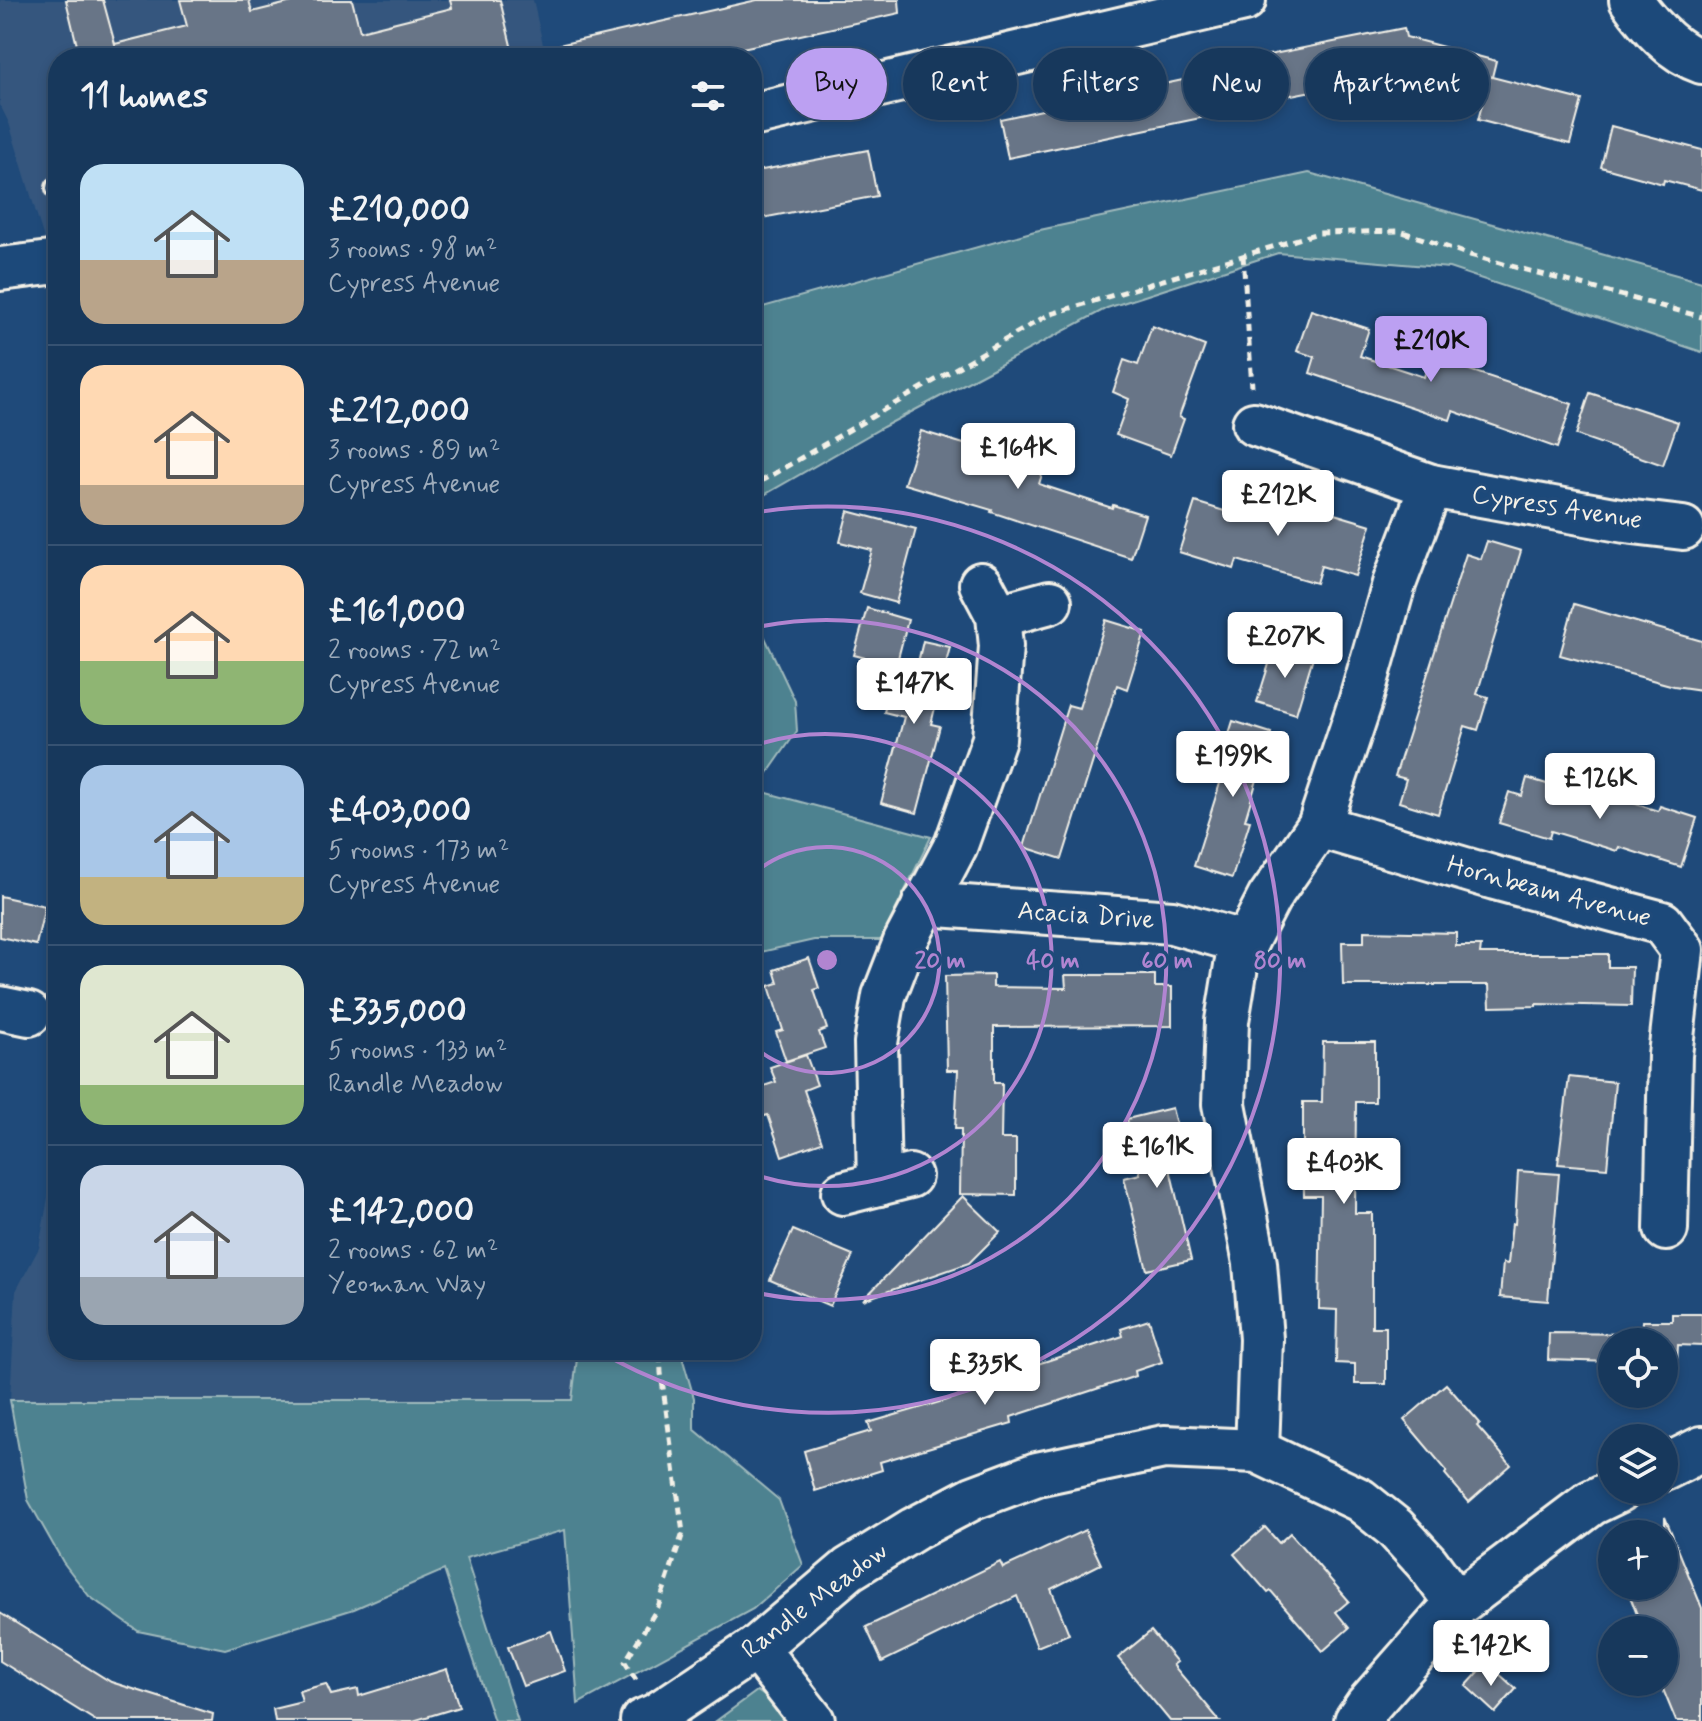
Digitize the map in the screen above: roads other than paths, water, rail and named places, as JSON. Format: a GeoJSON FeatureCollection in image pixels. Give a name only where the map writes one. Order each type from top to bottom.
{"type":"FeatureCollection","features":[{"type":"Feature","properties":{"kind":"street"},"geometry":{"type":"LineString","coordinates":[[762,113],[1244,0]]}},
{"type":"Feature","properties":{"kind":"street"},"geometry":{"type":"LineString","coordinates":[[1631,0],[1652,29],[1692,59],[1702,62]]}},
{"type":"Feature","properties":{"kind":"street"},"geometry":{"type":"LineString","coordinates":[[0,269],[48,263]]}},
{"type":"Feature","properties":{"kind":"street","name":"Cypress Avenue"},"geometry":{"type":"LineString","coordinates":[[1254,424],[1431,486],[1625,521],[1683,528]]}},
{"type":"Feature","properties":{"kind":"street"},"geometry":{"type":"LineString","coordinates":[[1257,1451],[1261,1339],[1255,1263],[1224,1104],[1227,1021],[1237,960],[1269,898],[1319,826],[1360,703],[1394,584],[1431,486]]}},
{"type":"Feature","properties":{"kind":"street"},"geometry":{"type":"LineString","coordinates":[[877,1185],[876,1043],[884,996],[905,942],[956,845],[994,739],[1001,646],[989,600],[1050,602]]}},
{"type":"Feature","properties":{"kind":"street","name":"Hornbeam Avenue"},"geometry":{"type":"LineString","coordinates":[[1319,826],[1662,923],[1682,950],[1670,1055],[1666,1229]]}},
{"type":"Feature","properties":{"kind":"street","name":"Acacia Drive"},"geometry":{"type":"LineString","coordinates":[[924,904],[1172,922],[1246,943]]}},
{"type":"Feature","properties":{"kind":"street","name":"Randle Meadow"},"geometry":{"type":"LineString","coordinates":[[649,1718],[756,1648],[849,1569],[914,1529],[973,1498],[1037,1474],[1164,1447],[1257,1451],[1360,1500],[1395,1528],[1427,1563],[1457,1604]]}},
{"type":"Feature","properties":{"kind":"street"},"geometry":{"type":"LineString","coordinates":[[1678,1461],[1702,1449]]}},
{"type":"Feature","properties":{"kind":"street"},"geometry":{"type":"LineString","coordinates":[[1357,1721],[1457,1604],[1598,1500]]}},
{"type":"Feature","properties":{"kind":"street"},"geometry":{"type":"LineString","coordinates":[[756,1648],[813,1721]]}}]}
